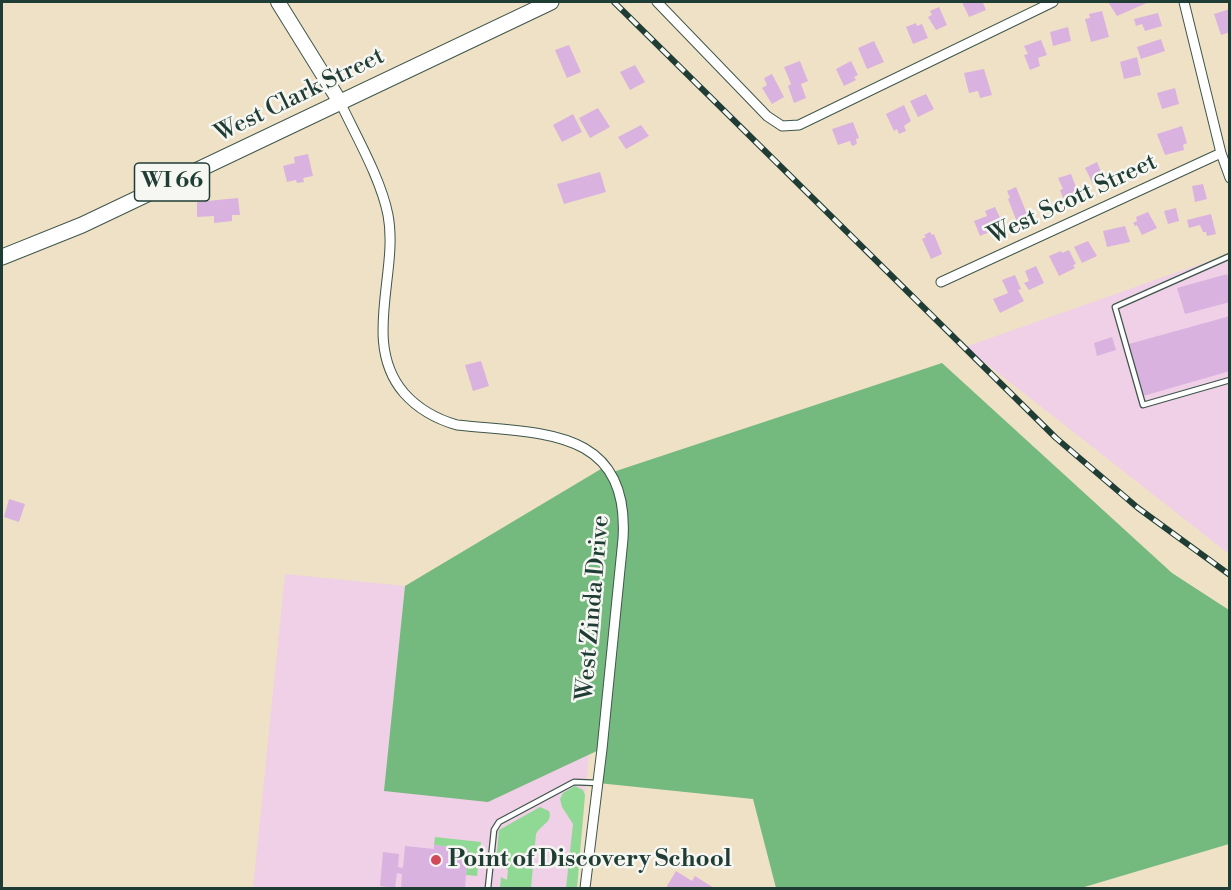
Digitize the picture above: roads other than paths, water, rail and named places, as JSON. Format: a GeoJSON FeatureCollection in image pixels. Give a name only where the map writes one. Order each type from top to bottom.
{"type":"FeatureCollection","features":[{"type":"Feature","properties":{"kind":"main road","name":"West Clark Street"},"geometry":{"type":"LineString","coordinates":[[2,257],[82,225],[551,2]]}},
{"type":"Feature","properties":{"kind":"street"},"geometry":{"type":"LineString","coordinates":[[279,2],[340,102]]}},
{"type":"Feature","properties":{"kind":"street"},"geometry":{"type":"LineString","coordinates":[[657,2],[767,116],[782,126],[799,125],[1053,2]]}},
{"type":"Feature","properties":{"kind":"street"},"geometry":{"type":"LineString","coordinates":[[1184,2],[1221,153],[1230,178]]}},
{"type":"Feature","properties":{"kind":"street","name":"West Zinda Drive"},"geometry":{"type":"LineString","coordinates":[[340,102],[381,192],[388,214],[390,253],[383,330],[384,345],[389,368],[400,388],[416,406],[443,421],[457,425],[553,436],[582,446],[606,466],[620,494],[623,509],[622,539],[598,783],[585,888]]}},
{"type":"Feature","properties":{"kind":"street","name":"West Scott Street"},"geometry":{"type":"LineString","coordinates":[[941,282],[1221,153]]}},
{"type":"Feature","properties":{"kind":"lane"},"geometry":{"type":"LineString","coordinates":[[1230,256],[1115,307],[1143,405],[1230,380]]}},
{"type":"Feature","properties":{"kind":"lane"},"geometry":{"type":"LineString","coordinates":[[488,888],[494,830],[499,822],[574,782],[598,783]]}},
{"type":"Feature","properties":{"kind":"railway"},"geometry":{"type":"LineString","coordinates":[[614,2],[1056,438],[1138,508],[1230,575]]}},
{"type":"Feature","properties":{"kind":"place","name":"Point of Discovery School"},"geometry":{"type":"Point","coordinates":[436,860]}}]}
